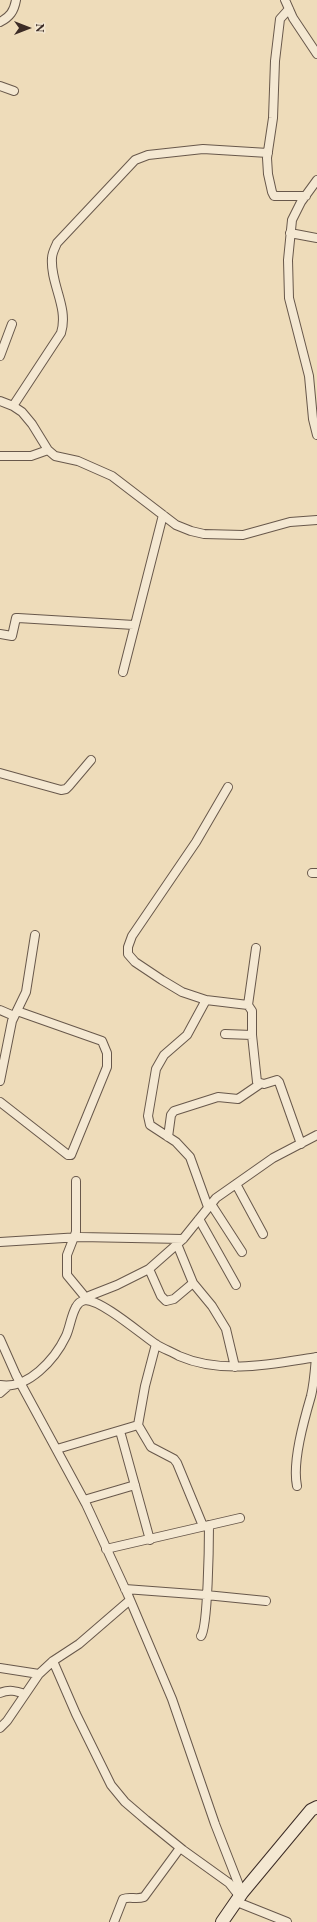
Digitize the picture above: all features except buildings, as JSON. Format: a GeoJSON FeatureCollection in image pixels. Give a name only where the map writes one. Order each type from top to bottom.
{"type":"FeatureCollection","features":[{"type":"Feature","properties":{"kind":"street"},"geometry":{"type":"LineString","coordinates":[[0,22],[7,19],[13,12],[16,0]]}},
{"type":"Feature","properties":{"kind":"street"},"geometry":{"type":"LineString","coordinates":[[285,0],[317,54]]}},
{"type":"Feature","properties":{"kind":"street"},"geometry":{"type":"LineString","coordinates":[[289,9],[280,19],[275,61],[275,106],[268,153],[268,174],[274,196],[306,196]]}},
{"type":"Feature","properties":{"kind":"street"},"geometry":{"type":"LineString","coordinates":[[0,86],[14,91]]}},
{"type":"Feature","properties":{"kind":"street"},"geometry":{"type":"LineString","coordinates":[[13,406],[61,333],[64,324],[63,312],[52,268],[52,256],[57,243],[134,160],[148,155],[203,149],[268,153]]}},
{"type":"Feature","properties":{"kind":"street"},"geometry":{"type":"LineString","coordinates":[[316,185],[306,196],[296,211],[290,233],[288,287],[295,324],[309,376],[313,419],[317,436]]}},
{"type":"Feature","properties":{"kind":"street"},"geometry":{"type":"LineString","coordinates":[[290,233],[317,238]]}},
{"type":"Feature","properties":{"kind":"street"},"geometry":{"type":"LineString","coordinates":[[0,356],[12,324]]}},
{"type":"Feature","properties":{"kind":"street"},"geometry":{"type":"LineString","coordinates":[[0,401],[13,406],[22,412],[32,424],[48,450],[55,456],[78,461],[112,476],[176,525],[204,534],[243,534],[290,522],[317,520]]}},
{"type":"Feature","properties":{"kind":"street"},"geometry":{"type":"LineString","coordinates":[[0,456],[31,456],[48,450]]}},
{"type":"Feature","properties":{"kind":"street"},"geometry":{"type":"LineString","coordinates":[[123,672],[162,515]]}},
{"type":"Feature","properties":{"kind":"street"},"geometry":{"type":"LineString","coordinates":[[0,634],[12,636],[16,618],[134,625]]}},
{"type":"Feature","properties":{"kind":"street"},"geometry":{"type":"LineString","coordinates":[[0,773],[61,790],[66,789],[91,760]]}},
{"type":"Feature","properties":{"kind":"street"},"geometry":{"type":"LineString","coordinates":[[228,787],[196,842],[132,936],[128,947],[128,954],[135,962],[182,992],[206,1000],[248,1005]]}},
{"type":"Feature","properties":{"kind":"street"},"geometry":{"type":"LineString","coordinates":[[0,1081],[3,1056],[15,1013],[26,992],[35,935]]}},
{"type":"Feature","properties":{"kind":"street"},"geometry":{"type":"LineString","coordinates":[[256,948],[248,1005],[252,1011],[252,1035],[256,1077],[260,1084]]}},
{"type":"Feature","properties":{"kind":"street"},"geometry":{"type":"LineString","coordinates":[[206,1000],[196,1021],[187,1035],[164,1055],[156,1070],[148,1116],[150,1125],[168,1137],[190,1157],[210,1206],[242,1252]]}},
{"type":"Feature","properties":{"kind":"street"},"geometry":{"type":"LineString","coordinates":[[0,1010],[15,1013],[102,1041],[107,1053],[107,1068],[71,1155],[68,1155],[0,1102]]}},
{"type":"Feature","properties":{"kind":"street"},"geometry":{"type":"LineString","coordinates":[[225,1034],[252,1035]]}},
{"type":"Feature","properties":{"kind":"street"},"geometry":{"type":"LineString","coordinates":[[168,1137],[171,1115],[174,1111],[218,1097],[238,1099],[260,1084],[277,1080],[301,1144]]}},
{"type":"Feature","properties":{"kind":"street"},"geometry":{"type":"LineString","coordinates":[[0,1393],[4,1386],[20,1383],[46,1365],[58,1350],[67,1335],[75,1308],[79,1303],[149,1269],[180,1242],[216,1198],[273,1158],[317,1135]]}},
{"type":"Feature","properties":{"kind":"street"},"geometry":{"type":"LineString","coordinates":[[76,1181],[76,1232],[67,1255],[67,1275],[85,1299],[105,1308],[156,1344],[180,1356],[199,1362],[235,1366],[253,1366],[317,1357],[295,1475],[297,1486]]}},
{"type":"Feature","properties":{"kind":"street"},"geometry":{"type":"LineString","coordinates":[[236,1184],[263,1234]]}},
{"type":"Feature","properties":{"kind":"street"},"geometry":{"type":"LineString","coordinates":[[199,1219],[236,1285]]}},
{"type":"Feature","properties":{"kind":"street"},"geometry":{"type":"LineString","coordinates":[[0,1242],[74,1238],[180,1242]]}},
{"type":"Feature","properties":{"kind":"street"},"geometry":{"type":"LineString","coordinates":[[180,1242],[194,1283],[212,1306],[226,1329],[235,1366]]}},
{"type":"Feature","properties":{"kind":"street"},"geometry":{"type":"LineString","coordinates":[[149,1269],[161,1296],[166,1301],[174,1299],[194,1283]]}},
{"type":"Feature","properties":{"kind":"street"},"geometry":{"type":"LineString","coordinates":[[0,1339],[20,1383],[84,1500],[130,1600],[172,1699],[240,1897]]}},
{"type":"Feature","properties":{"kind":"street"},"geometry":{"type":"LineString","coordinates":[[156,1344],[145,1386],[138,1425],[151,1447],[174,1459],[177,1463],[206,1526],[206,1615],[204,1632],[201,1636]]}},
{"type":"Feature","properties":{"kind":"street"},"geometry":{"type":"LineString","coordinates":[[57,1449],[138,1425]]}},
{"type":"Feature","properties":{"kind":"street"},"geometry":{"type":"LineString","coordinates":[[120,1431],[150,1540]]}},
{"type":"Feature","properties":{"kind":"street"},"geometry":{"type":"LineString","coordinates":[[84,1500],[135,1485]]}},
{"type":"Feature","properties":{"kind":"street"},"geometry":{"type":"LineString","coordinates":[[106,1549],[240,1518]]}},
{"type":"Feature","properties":{"kind":"street"},"geometry":{"type":"LineString","coordinates":[[125,1589],[206,1595],[266,1602]]}},
{"type":"Feature","properties":{"kind":"street"},"geometry":{"type":"LineString","coordinates":[[0,1728],[7,1721],[39,1674],[53,1661],[79,1644],[130,1600]]}},
{"type":"Feature","properties":{"kind":"street"},"geometry":{"type":"LineString","coordinates":[[53,1661],[76,1714],[111,1786],[125,1802],[180,1848],[229,1883],[240,1897],[287,1922]]}},
{"type":"Feature","properties":{"kind":"street"},"geometry":{"type":"LineString","coordinates":[[0,1668],[39,1674]]}},
{"type":"Feature","properties":{"kind":"street"},"geometry":{"type":"LineString","coordinates":[[0,1693],[5,1690],[13,1690],[25,1694]]}},
{"type":"Feature","properties":{"kind":"street"},"geometry":{"type":"LineString","coordinates":[[222,1922],[240,1897],[311,1810],[317,1807]]}},
{"type":"Feature","properties":{"kind":"street"},"geometry":{"type":"LineString","coordinates":[[114,1922],[123,1899],[127,1897],[134,1899],[144,1897],[180,1848]]}}]}
